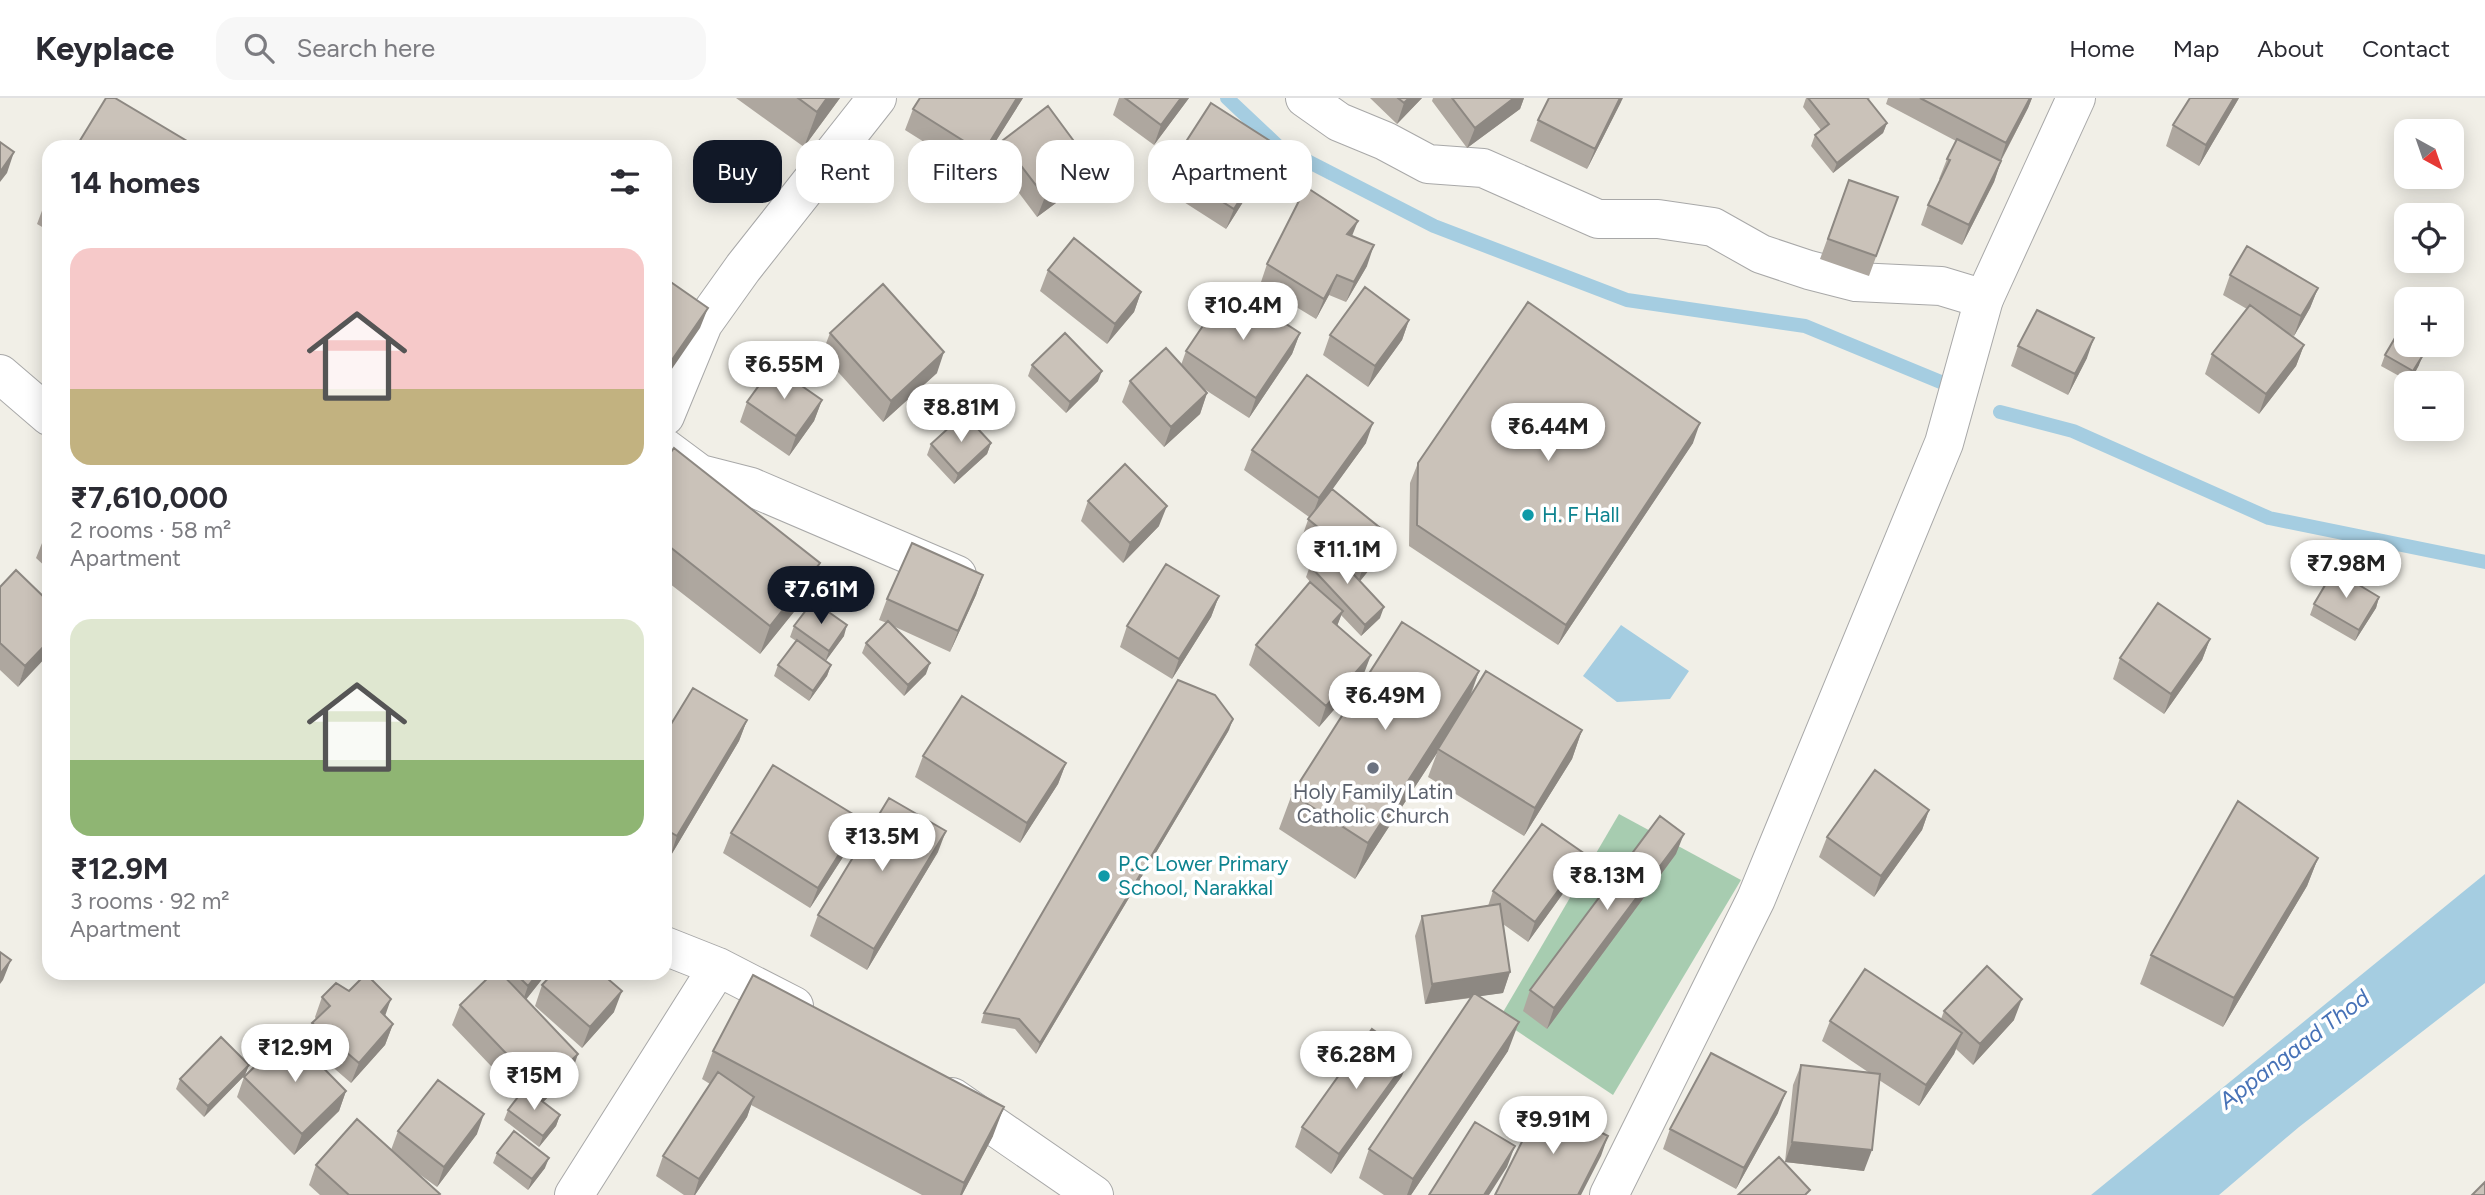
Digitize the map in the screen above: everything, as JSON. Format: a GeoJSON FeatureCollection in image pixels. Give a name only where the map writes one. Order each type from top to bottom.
{"type":"FeatureCollection","features":[{"type":"Feature","properties":{"kind":"street"},"geometry":{"type":"LineString","coordinates":[[672,399],[704,324],[743,268],[877,98]]}},
{"type":"Feature","properties":{"kind":"street"},"geometry":{"type":"LineString","coordinates":[[1305,98],[1339,122],[1385,141],[1428,164],[1483,168],[1598,219],[1658,219],[1713,227],[1761,254],[1809,270],[1856,282],[1941,286],[1984,299]]}},
{"type":"Feature","properties":{"kind":"street"},"geometry":{"type":"LineString","coordinates":[[1609,1195],[1756,899],[1944,443],[1984,299],[2076,98]]}},
{"type":"Feature","properties":{"kind":"street"},"geometry":{"type":"LineString","coordinates":[[0,374],[42,410]]}},
{"type":"Feature","properties":{"kind":"street"},"geometry":{"type":"LineString","coordinates":[[672,453],[700,474],[751,487],[958,576]]}},
{"type":"Feature","properties":{"kind":"street"},"geometry":{"type":"LineString","coordinates":[[672,949],[718,967],[825,1022]]}},
{"type":"Feature","properties":{"kind":"street"},"geometry":{"type":"LineString","coordinates":[[574,1195],[718,967]]}},
{"type":"Feature","properties":{"kind":"street"},"geometry":{"type":"LineString","coordinates":[[927,1081],[981,1115],[1087,1193]]}},
{"type":"Feature","properties":{"kind":"green space"},"geometry":{"type":"Polygon","coordinates":[[[1619,814],[1741,880],[1613,1095],[1499,1019],[1619,814]]]}},
{"type":"Feature","properties":{"kind":"water"},"geometry":{"type":"Polygon","coordinates":[[[1621,625],[1689,671],[1670,699],[1617,702],[1583,676],[1621,625]]]}},
{"type":"Feature","properties":{"kind":"water","name":"Appangaad Thod"},"geometry":{"type":"Polygon","coordinates":[[[2485,874],[2485,983],[2299,1127],[2219,1195],[2091,1195],[2485,874]]]}},
{"type":"Feature","properties":{"kind":"building"},"geometry":{"type":"Polygon","coordinates":[[[106,98],[115,98],[185,140],[80,140],[106,98]]]}},
{"type":"Feature","properties":{"kind":"building"},"geometry":{"type":"Polygon","coordinates":[[[798,98],[827,98],[817,112],[798,98]]]}},
{"type":"Feature","properties":{"kind":"building"},"geometry":{"type":"Polygon","coordinates":[[[920,98],[1017,98],[991,140],[962,140],[913,109],[920,98]]]}},
{"type":"Feature","properties":{"kind":"building"},"geometry":{"type":"Polygon","coordinates":[[[1125,98],[1181,98],[1161,125],[1125,98]]]}},
{"type":"Feature","properties":{"kind":"building"},"geometry":{"type":"Polygon","coordinates":[[[1452,98],[1514,98],[1475,128],[1452,98]]]}},
{"type":"Feature","properties":{"kind":"building"},"geometry":{"type":"Polygon","coordinates":[[[1549,98],[1620,98],[1595,149],[1538,120],[1549,98]]]}},
{"type":"Feature","properties":{"kind":"building"},"geometry":{"type":"Polygon","coordinates":[[[1808,98],[1867,98],[1887,123],[1837,163],[1815,135],[1829,124],[1808,98]]]}},
{"type":"Feature","properties":{"kind":"building"},"geometry":{"type":"Polygon","coordinates":[[[1920,98],[2030,98],[2006,143],[1920,98]]]}},
{"type":"Feature","properties":{"kind":"building"},"geometry":{"type":"Polygon","coordinates":[[[2190,98],[2234,98],[2206,145],[2173,125],[2190,98]]]}},
{"type":"Feature","properties":{"kind":"building"},"geometry":{"type":"Polygon","coordinates":[[[1211,103],[1269,140],[1187,140],[1211,103]]]}},
{"type":"Feature","properties":{"kind":"building"},"geometry":{"type":"Polygon","coordinates":[[[1048,106],[1073,140],[1036,140],[1036,185],[1022,167],[1022,140],[1003,140],[1048,106]]]}},
{"type":"Feature","properties":{"kind":"building"},"geometry":{"type":"Polygon","coordinates":[[[1957,139],[2001,161],[1969,225],[1928,205],[1957,139]]]}},
{"type":"Feature","properties":{"kind":"building"},"geometry":{"type":"Polygon","coordinates":[[[0,142],[14,152],[0,172],[0,142]]]}},
{"type":"Feature","properties":{"kind":"building"},"geometry":{"type":"Polygon","coordinates":[[[1849,180],[1898,197],[1876,256],[1828,239],[1849,180]]]}},
{"type":"Feature","properties":{"kind":"building"},"geometry":{"type":"Polygon","coordinates":[[[1312,191],[1358,221],[1347,234],[1374,245],[1354,282],[1337,275],[1324,299],[1267,264],[1298,203],[1312,203],[1312,191]]]}},
{"type":"Feature","properties":{"kind":"building"},"geometry":{"type":"Polygon","coordinates":[[[1224,203],[1238,203],[1234,209],[1224,203]]]}},
{"type":"Feature","properties":{"kind":"building"},"geometry":{"type":"Polygon","coordinates":[[[1074,238],[1141,292],[1115,324],[1048,270],[1074,238]]]}},
{"type":"Feature","properties":{"kind":"building"},"geometry":{"type":"Polygon","coordinates":[[[2247,246],[2318,288],[2301,316],[2230,275],[2247,246]]]}},
{"type":"Feature","properties":{"kind":"building"},"geometry":{"type":"Polygon","coordinates":[[[672,283],[708,308],[672,360],[672,283]]]}},
{"type":"Feature","properties":{"kind":"building"},"geometry":{"type":"Polygon","coordinates":[[[883,284],[944,352],[891,401],[830,333],[883,284]]]}},
{"type":"Feature","properties":{"kind":"building"},"geometry":{"type":"Polygon","coordinates":[[[1229,287],[1300,333],[1256,398],[1186,351],[1229,287]]]}},
{"type":"Feature","properties":{"kind":"building"},"geometry":{"type":"Polygon","coordinates":[[[1365,287],[1409,320],[1375,366],[1330,335],[1365,287]]]}},
{"type":"Feature","properties":{"kind":"building","name":"H. F Hall"},"geometry":{"type":"Polygon","coordinates":[[[1528,302],[1700,423],[1566,625],[1417,525],[1418,463],[1528,302]]]}},
{"type":"Feature","properties":{"kind":"building"},"geometry":{"type":"Polygon","coordinates":[[[2250,305],[2304,345],[2266,394],[2212,354],[2250,305]]]}},
{"type":"Feature","properties":{"kind":"building"},"geometry":{"type":"Polygon","coordinates":[[[2037,310],[2094,338],[2075,374],[2018,346],[2037,310]]]}},
{"type":"Feature","properties":{"kind":"building"},"geometry":{"type":"Polygon","coordinates":[[[1065,333],[1102,371],[1070,402],[1032,365],[1065,333]]]}},
{"type":"Feature","properties":{"kind":"building"},"geometry":{"type":"Polygon","coordinates":[[[2394,340],[2394,357],[2422,357],[2413,371],[2385,355],[2394,340]]]}},
{"type":"Feature","properties":{"kind":"building"},"geometry":{"type":"Polygon","coordinates":[[[1166,348],[1207,393],[1171,427],[1130,381],[1166,348]]]}},
{"type":"Feature","properties":{"kind":"building"},"geometry":{"type":"Polygon","coordinates":[[[773,366],[822,400],[796,436],[747,402],[773,366]]]}},
{"type":"Feature","properties":{"kind":"building"},"geometry":{"type":"Polygon","coordinates":[[[1307,375],[1373,423],[1319,498],[1252,450],[1307,375]]]}},
{"type":"Feature","properties":{"kind":"building"},"geometry":{"type":"Polygon","coordinates":[[[964,414],[991,443],[958,474],[931,444],[964,414]]]}},
{"type":"Feature","properties":{"kind":"building"},"geometry":{"type":"Polygon","coordinates":[[[674,448],[820,563],[770,626],[672,549],[674,448]]]}},
{"type":"Feature","properties":{"kind":"building"},"geometry":{"type":"Polygon","coordinates":[[[1125,464],[1167,506],[1130,543],[1088,501],[1125,464]]]}},
{"type":"Feature","properties":{"kind":"building"},"geometry":{"type":"Polygon","coordinates":[[[1332,489],[1389,535],[1364,565],[1308,519],[1332,489]]]}},
{"type":"Feature","properties":{"kind":"building"},"geometry":{"type":"Polygon","coordinates":[[[912,543],[983,575],[958,631],[887,599],[912,543]]]}},
{"type":"Feature","properties":{"kind":"building"},"geometry":{"type":"Polygon","coordinates":[[[1329,548],[1384,607],[1365,625],[1310,566],[1329,548]]]}},
{"type":"Feature","properties":{"kind":"building"},"geometry":{"type":"Polygon","coordinates":[[[1166,564],[1219,596],[1179,659],[1127,626],[1166,564]]]}},
{"type":"Feature","properties":{"kind":"building"},"geometry":{"type":"Polygon","coordinates":[[[16,570],[42,595],[42,648],[25,666],[0,643],[0,587],[16,570]]]}},
{"type":"Feature","properties":{"kind":"building"},"geometry":{"type":"Polygon","coordinates":[[[2334,570],[2379,597],[2359,630],[2314,604],[2334,570]]]}},
{"type":"Feature","properties":{"kind":"building"},"geometry":{"type":"Polygon","coordinates":[[[1310,582],[1343,611],[1333,622],[1371,655],[1326,706],[1256,645],[1310,582]]]}},
{"type":"Feature","properties":{"kind":"building"},"geometry":{"type":"Polygon","coordinates":[[[813,601],[847,625],[829,651],[794,626],[813,601]]]}},
{"type":"Feature","properties":{"kind":"building"},"geometry":{"type":"Polygon","coordinates":[[[2158,603],[2210,639],[2171,694],[2120,658],[2158,603]]]}},
{"type":"Feature","properties":{"kind":"building"},"geometry":{"type":"Polygon","coordinates":[[[888,621],[930,663],[908,685],[866,643],[888,621]]]}},
{"type":"Feature","properties":{"kind":"building","name":"Holy Family Latin Catholic Church"},"geometry":{"type":"Polygon","coordinates":[[[1402,622],[1479,671],[1368,843],[1292,794],[1402,622]]]}},
{"type":"Feature","properties":{"kind":"building"},"geometry":{"type":"Polygon","coordinates":[[[797,640],[831,665],[813,691],[778,665],[797,640]]]}},
{"type":"Feature","properties":{"kind":"building"},"geometry":{"type":"Polygon","coordinates":[[[1486,671],[1582,730],[1535,808],[1438,749],[1486,671]]]}},
{"type":"Feature","properties":{"kind":"building","name":"P.C Lower Primary School, Narakkal"},"geometry":{"type":"Polygon","coordinates":[[[1178,680],[1215,695],[1233,719],[1040,1043],[1019,1019],[984,1013],[1178,680]]]}},
{"type":"Feature","properties":{"kind":"building"},"geometry":{"type":"Polygon","coordinates":[[[693,688],[747,720],[677,836],[672,833],[672,722],[693,688]]]}},
{"type":"Feature","properties":{"kind":"building"},"geometry":{"type":"Polygon","coordinates":[[[962,696],[1066,763],[1027,823],[923,756],[962,696]]]}},
{"type":"Feature","properties":{"kind":"building"},"geometry":{"type":"Polygon","coordinates":[[[773,765],[861,819],[818,888],[731,833],[773,765]]]}},
{"type":"Feature","properties":{"kind":"building"},"geometry":{"type":"Polygon","coordinates":[[[1875,770],[1929,810],[1881,876],[1827,837],[1875,770]]]}},
{"type":"Feature","properties":{"kind":"building"},"geometry":{"type":"Polygon","coordinates":[[[889,798],[946,831],[874,949],[818,915],[889,798]]]}},
{"type":"Feature","properties":{"kind":"building"},"geometry":{"type":"Polygon","coordinates":[[[2238,801],[2318,858],[2234,998],[2151,955],[2238,801]]]}},
{"type":"Feature","properties":{"kind":"building"},"geometry":{"type":"Polygon","coordinates":[[[1660,816],[1684,834],[1554,1008],[1530,990],[1660,816]]]}},
{"type":"Feature","properties":{"kind":"building"},"geometry":{"type":"Polygon","coordinates":[[[1542,824],[1585,854],[1535,922],[1493,891],[1542,824]]]}},
{"type":"Feature","properties":{"kind":"building"},"geometry":{"type":"Polygon","coordinates":[[[1500,904],[1510,972],[1432,984],[1422,916],[1500,904]]]}},
{"type":"Feature","properties":{"kind":"building"},"geometry":{"type":"Polygon","coordinates":[[[0,952],[11,960],[0,974],[0,952]]]}},
{"type":"Feature","properties":{"kind":"building"},"geometry":{"type":"Polygon","coordinates":[[[1987,966],[2022,999],[1980,1044],[1944,1011],[1987,966]]]}},
{"type":"Feature","properties":{"kind":"building"},"geometry":{"type":"Polygon","coordinates":[[[1865,969],[1962,1033],[1926,1085],[1830,1021],[1865,969]]]}},
{"type":"Feature","properties":{"kind":"building"},"geometry":{"type":"Polygon","coordinates":[[[753,975],[1004,1107],[964,1183],[713,1051],[753,975]]]}},
{"type":"Feature","properties":{"kind":"building"},"geometry":{"type":"Polygon","coordinates":[[[360,980],[372,980],[391,999],[381,1012],[393,1024],[359,1063],[312,1023],[330,1006],[322,997],[336,983],[349,991],[360,980]]]}},
{"type":"Feature","properties":{"kind":"building"},"geometry":{"type":"Polygon","coordinates":[[[486,980],[508,980],[578,1054],[545,1086],[524,1063],[520,1068],[460,1005],[486,980]]]}},
{"type":"Feature","properties":{"kind":"building"},"geometry":{"type":"Polygon","coordinates":[[[522,980],[533,980],[528,986],[522,980]]]}},
{"type":"Feature","properties":{"kind":"building"},"geometry":{"type":"Polygon","coordinates":[[[547,980],[609,980],[622,991],[590,1027],[542,985],[547,980]]]}},
{"type":"Feature","properties":{"kind":"building"},"geometry":{"type":"Polygon","coordinates":[[[1474,993],[1519,1022],[1413,1179],[1369,1149],[1474,993]]]}},
{"type":"Feature","properties":{"kind":"building"},"geometry":{"type":"Polygon","coordinates":[[[1372,1029],[1410,1056],[1339,1154],[1302,1127],[1372,1029]]]}},
{"type":"Feature","properties":{"kind":"building"},"geometry":{"type":"Polygon","coordinates":[[[289,1033],[346,1091],[302,1134],[244,1077],[289,1033]]]}},
{"type":"Feature","properties":{"kind":"building"},"geometry":{"type":"Polygon","coordinates":[[[221,1037],[249,1065],[208,1106],[180,1079],[221,1037]]]}},
{"type":"Feature","properties":{"kind":"building"},"geometry":{"type":"Polygon","coordinates":[[[1711,1053],[1786,1092],[1744,1168],[1670,1129],[1711,1053]]]}},
{"type":"Feature","properties":{"kind":"building"},"geometry":{"type":"Polygon","coordinates":[[[1801,1065],[1880,1074],[1872,1150],[1792,1142],[1801,1065]]]}},
{"type":"Feature","properties":{"kind":"building"},"geometry":{"type":"Polygon","coordinates":[[[718,1072],[754,1097],[699,1179],[663,1156],[718,1072]]]}},
{"type":"Feature","properties":{"kind":"building"},"geometry":{"type":"Polygon","coordinates":[[[438,1080],[484,1114],[444,1167],[398,1131],[438,1080]]]}},
{"type":"Feature","properties":{"kind":"building"},"geometry":{"type":"Polygon","coordinates":[[[525,1088],[560,1115],[543,1136],[508,1110],[525,1088]]]}},
{"type":"Feature","properties":{"kind":"building"},"geometry":{"type":"Polygon","coordinates":[[[1542,1102],[1608,1136],[1578,1195],[1495,1195],[1542,1102]]]}},
{"type":"Feature","properties":{"kind":"building"},"geometry":{"type":"Polygon","coordinates":[[[357,1119],[440,1194],[349,1195],[316,1165],[357,1119]]]}},
{"type":"Feature","properties":{"kind":"building"},"geometry":{"type":"Polygon","coordinates":[[[1475,1122],[1515,1146],[1484,1195],[1429,1195],[1475,1122]]]}},
{"type":"Feature","properties":{"kind":"building"},"geometry":{"type":"Polygon","coordinates":[[[514,1131],[549,1158],[532,1179],[497,1153],[514,1131]]]}},
{"type":"Feature","properties":{"kind":"building"},"geometry":{"type":"Polygon","coordinates":[[[1779,1157],[1810,1190],[1805,1195],[1738,1195],[1779,1157]]]}},
{"type":"Feature","properties":{"kind":"building"},"geometry":{"type":"Polygon","coordinates":[[[2485,1182],[2485,1195],[2472,1195],[2485,1182]]]}},
{"type":"Feature","properties":{"kind":"waterway"},"geometry":{"type":"LineString","coordinates":[[1227,98],[1278,146],[1434,226],[1627,300],[1805,326],[1948,385]]}},
{"type":"Feature","properties":{"kind":"waterway"},"geometry":{"type":"LineString","coordinates":[[2000,412],[2073,431],[2269,518],[2485,562]]}},
{"type":"Feature","properties":{"kind":"place","name":"H. F Hall"},"geometry":{"type":"Point","coordinates":[1528,515]}},
{"type":"Feature","properties":{"kind":"place","name":"Holy Family Latin Catholic Church"},"geometry":{"type":"Point","coordinates":[1373,768]}},
{"type":"Feature","properties":{"kind":"place","name":"P.C Lower Primary School, Narakkal"},"geometry":{"type":"Point","coordinates":[1104,876]}}]}
